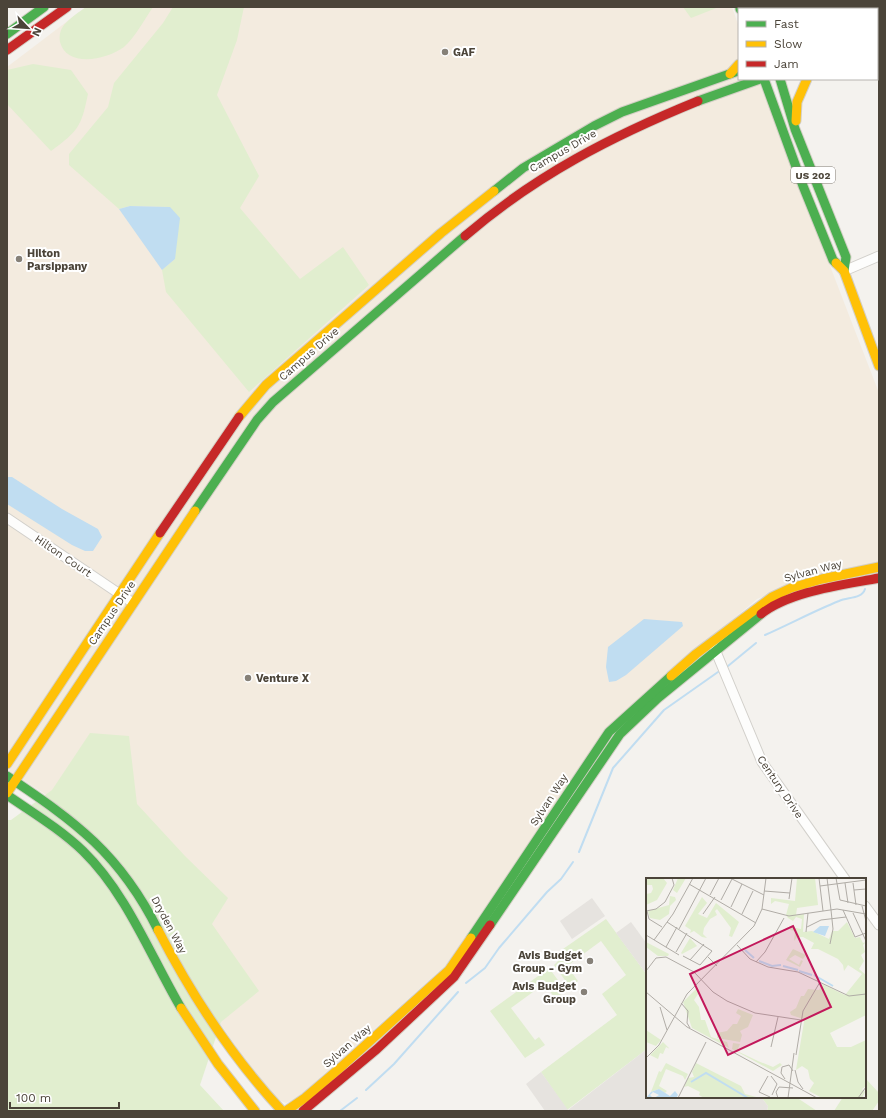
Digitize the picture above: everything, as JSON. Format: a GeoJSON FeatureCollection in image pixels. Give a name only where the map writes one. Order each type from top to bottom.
{"type":"FeatureCollection","features":[{"type":"Feature","properties":{"kind":"main road"},"geometry":{"type":"LineString","coordinates":[[7,34],[44,7]]}},
{"type":"Feature","properties":{"kind":"main road"},"geometry":{"type":"LineString","coordinates":[[7,50],[67,7]]}},
{"type":"Feature","properties":{"kind":"main road"},"geometry":{"type":"LineString","coordinates":[[730,74],[738,65]]}},
{"type":"Feature","properties":{"kind":"main road","name":"Campus Drive"},"geometry":{"type":"LineString","coordinates":[[7,764],[217,448],[239,417],[261,391],[442,233],[523,168],[594,126],[648,102],[738,71]]}},
{"type":"Feature","properties":{"kind":"main road","name":"Campus Drive"},"geometry":{"type":"LineString","coordinates":[[7,794],[11,779],[133,603],[233,454],[257,420],[273,402],[485,219],[548,172],[621,132],[669,112],[757,80]]}},
{"type":"Feature","properties":{"kind":"main road","name":"US 202"},"geometry":{"type":"LineString","coordinates":[[764,80],[803,186],[834,260],[844,271],[879,366]]}},
{"type":"Feature","properties":{"kind":"main road","name":"US 202"},"geometry":{"type":"LineString","coordinates":[[780,80],[795,129],[846,257],[844,271]]}},
{"type":"Feature","properties":{"kind":"main road"},"geometry":{"type":"LineString","coordinates":[[795,129],[797,102],[807,80]]}},
{"type":"Feature","properties":{"kind":"main road","name":"Sylvan Way"},"geometry":{"type":"LineString","coordinates":[[303,1111],[449,970],[609,732],[641,701],[711,642],[772,597],[791,588],[822,579],[879,567]]}},
{"type":"Feature","properties":{"kind":"main road","name":"Sylvan Way"},"geometry":{"type":"LineString","coordinates":[[286,1111],[343,1071],[420,1011],[454,977],[620,734],[658,698],[764,612],[794,597],[824,588],[879,578]]}},
{"type":"Feature","properties":{"kind":"main road","name":"Dryden Way"},"geometry":{"type":"LineString","coordinates":[[11,779],[80,828],[118,866],[148,909],[186,982],[214,1027],[253,1081],[282,1111]]}},
{"type":"Feature","properties":{"kind":"main road"},"geometry":{"type":"LineString","coordinates":[[7,794],[68,838],[88,856],[109,881],[131,914],[187,1018],[212,1056],[255,1111]]}},
{"type":"Feature","properties":{"kind":"street"},"geometry":{"type":"LineString","coordinates":[[844,271],[879,256]]}},
{"type":"Feature","properties":{"kind":"street","name":"Hilton Court"},"geometry":{"type":"LineString","coordinates":[[7,518],[133,603]]}},
{"type":"Feature","properties":{"kind":"street","name":"Century Drive"},"geometry":{"type":"LineString","coordinates":[[711,642],[762,762],[844,878]]}},
{"type":"Feature","properties":{"kind":"street"},"geometry":{"type":"LineString","coordinates":[[866,907],[879,925]]}},
{"type":"Feature","properties":{"kind":"shaded area"},"geometry":{"type":"Polygon","coordinates":[[[86,7],[732,7],[738,24],[738,80],[758,80],[879,393],[879,564],[809,578],[757,599],[623,712],[446,965],[297,1098],[286,1103],[274,1098],[248,1064],[78,816],[7,769],[7,67],[86,7]]]}},
{"type":"Feature","properties":{"kind":"shaded area"},"geometry":{"type":"Polygon","coordinates":[[[879,7],[879,31],[878,8],[772,8],[879,7]]]}},
{"type":"Feature","properties":{"kind":"shaded area"},"geometry":{"type":"Polygon","coordinates":[[[592,898],[605,916],[572,939],[560,921],[592,898]]]}},
{"type":"Feature","properties":{"kind":"shaded area"},"geometry":{"type":"Polygon","coordinates":[[[631,922],[646,943],[646,974],[616,933],[631,922]]]}},
{"type":"Feature","properties":{"kind":"shaded area"},"geometry":{"type":"Polygon","coordinates":[[[646,1050],[646,1098],[762,1098],[768,1106],[767,1111],[545,1111],[526,1084],[541,1072],[568,1110],[646,1050]]]}},
{"type":"Feature","properties":{"kind":"green space"},"geometry":{"type":"Polygon","coordinates":[[[86,7],[153,7],[136,33],[124,47],[99,58],[79,59],[71,56],[64,50],[60,42],[60,35],[64,25],[86,7]]]}},
{"type":"Feature","properties":{"kind":"green space"},"geometry":{"type":"Polygon","coordinates":[[[173,7],[244,7],[237,40],[217,95],[259,176],[240,208],[300,279],[343,247],[369,285],[249,392],[166,292],[162,270],[175,259],[170,207],[130,206],[119,209],[69,165],[69,154],[108,107],[114,83],[163,23],[173,7]]]}},
{"type":"Feature","properties":{"kind":"green space"},"geometry":{"type":"Polygon","coordinates":[[[683,7],[719,7],[691,18],[683,7]]]}},
{"type":"Feature","properties":{"kind":"green space"},"geometry":{"type":"Polygon","coordinates":[[[33,64],[71,70],[88,94],[81,121],[68,138],[51,151],[7,104],[7,70],[33,64]]]}},
{"type":"Feature","properties":{"kind":"green space"},"geometry":{"type":"Polygon","coordinates":[[[90,733],[129,736],[137,804],[185,856],[228,898],[212,924],[259,991],[221,1022],[200,1085],[224,1111],[7,1111],[7,820],[11,820],[52,790],[90,733]]]}},
{"type":"Feature","properties":{"kind":"green space"},"geometry":{"type":"Polygon","coordinates":[[[606,919],[646,974],[646,1050],[567,1110],[541,1072],[617,1015],[602,994],[626,975],[601,941],[567,966],[578,981],[570,987],[554,965],[559,960],[563,949],[606,919]]]}},
{"type":"Feature","properties":{"kind":"green space"},"geometry":{"type":"Polygon","coordinates":[[[549,968],[566,991],[555,998],[544,984],[511,1008],[535,1040],[539,1037],[545,1045],[525,1058],[490,1011],[549,968]]]}},
{"type":"Feature","properties":{"kind":"green space"},"geometry":{"type":"Polygon","coordinates":[[[866,1079],[879,1093],[879,1101],[872,1111],[834,1111],[842,1098],[866,1098],[866,1079]]]}},
{"type":"Feature","properties":{"kind":"green space"},"geometry":{"type":"Polygon","coordinates":[[[762,1098],[798,1098],[817,1111],[767,1111],[768,1106],[762,1098]]]}},
{"type":"Feature","properties":{"kind":"water"},"geometry":{"type":"Polygon","coordinates":[[[130,206],[170,207],[180,218],[175,259],[162,270],[119,209],[130,206]]]}},
{"type":"Feature","properties":{"kind":"water"},"geometry":{"type":"Polygon","coordinates":[[[7,477],[12,477],[62,509],[98,529],[102,537],[93,551],[85,551],[72,545],[7,504],[7,477]]]}},
{"type":"Feature","properties":{"kind":"water"},"geometry":{"type":"Polygon","coordinates":[[[644,619],[682,622],[683,626],[626,675],[616,681],[609,682],[606,667],[608,647],[644,619]]]}},
{"type":"Feature","properties":{"kind":"waterway"},"geometry":{"type":"LineString","coordinates":[[765,635],[830,605],[861,595],[865,589]]}},
{"type":"Feature","properties":{"kind":"waterway"},"geometry":{"type":"LineString","coordinates":[[728,666],[756,643]]}},
{"type":"Feature","properties":{"kind":"waterway"},"geometry":{"type":"LineString","coordinates":[[579,852],[613,768],[664,710],[718,672]]}},
{"type":"Feature","properties":{"kind":"waterway"},"geometry":{"type":"LineString","coordinates":[[466,983],[485,968],[499,948],[547,892],[561,879],[573,862]]}},
{"type":"Feature","properties":{"kind":"waterway"},"geometry":{"type":"LineString","coordinates":[[366,1090],[394,1064],[458,992]]}},
{"type":"Feature","properties":{"kind":"waterway"},"geometry":{"type":"LineString","coordinates":[[340,1111],[357,1098]]}},
{"type":"Feature","properties":{"kind":"traffic: fast"},"geometry":{"type":"LineString","coordinates":[[7,34],[44,7]]}},
{"type":"Feature","properties":{"kind":"traffic: fast"},"geometry":{"type":"LineString","coordinates":[[494,191],[523,168],[594,126],[622,112],[738,71]]}},
{"type":"Feature","properties":{"kind":"traffic: fast"},"geometry":{"type":"LineString","coordinates":[[698,101],[757,80]]}},
{"type":"Feature","properties":{"kind":"traffic: fast"},"geometry":{"type":"LineString","coordinates":[[764,80],[803,186],[833,260],[836,263]]}},
{"type":"Feature","properties":{"kind":"traffic: fast"},"geometry":{"type":"LineString","coordinates":[[780,80],[795,129],[846,257],[844,271]]}},
{"type":"Feature","properties":{"kind":"traffic: fast"},"geometry":{"type":"LineString","coordinates":[[195,511],[257,420],[273,402],[465,236]]}},
{"type":"Feature","properties":{"kind":"traffic: fast"},"geometry":{"type":"LineString","coordinates":[[490,925],[620,734],[658,698],[761,614]]}},
{"type":"Feature","properties":{"kind":"traffic: fast"},"geometry":{"type":"LineString","coordinates":[[471,938],[609,732],[671,676]]}},
{"type":"Feature","properties":{"kind":"traffic: fast"},"geometry":{"type":"LineString","coordinates":[[7,776],[75,825],[112,860],[128,880],[158,930]]}},
{"type":"Feature","properties":{"kind":"traffic: fast"},"geometry":{"type":"LineString","coordinates":[[7,795],[65,836],[83,851],[99,868],[113,886],[137,926],[181,1008]]}},
{"type":"Feature","properties":{"kind":"traffic: slow"},"geometry":{"type":"LineString","coordinates":[[730,74],[738,65]]}},
{"type":"Feature","properties":{"kind":"traffic: slow"},"geometry":{"type":"LineString","coordinates":[[796,121],[797,102],[807,80]]}},
{"type":"Feature","properties":{"kind":"traffic: slow"},"geometry":{"type":"LineString","coordinates":[[239,417],[266,385],[441,233],[494,191]]}},
{"type":"Feature","properties":{"kind":"traffic: slow"},"geometry":{"type":"LineString","coordinates":[[836,263],[844,271],[879,366]]}},
{"type":"Feature","properties":{"kind":"traffic: slow"},"geometry":{"type":"LineString","coordinates":[[7,793],[195,511]]}},
{"type":"Feature","properties":{"kind":"traffic: slow"},"geometry":{"type":"LineString","coordinates":[[7,764],[160,533]]}},
{"type":"Feature","properties":{"kind":"traffic: slow"},"geometry":{"type":"LineString","coordinates":[[671,676],[696,654],[772,597],[791,588],[822,579],[879,567]]}},
{"type":"Feature","properties":{"kind":"traffic: slow"},"geometry":{"type":"LineString","coordinates":[[158,930],[199,1002],[229,1047],[263,1090],[282,1111]]}},
{"type":"Feature","properties":{"kind":"traffic: slow"},"geometry":{"type":"LineString","coordinates":[[286,1111],[305,1098],[340,1068],[449,970],[471,938]]}},
{"type":"Feature","properties":{"kind":"traffic: slow"},"geometry":{"type":"LineString","coordinates":[[181,1008],[218,1064],[255,1111]]}},
{"type":"Feature","properties":{"kind":"traffic: jam"},"geometry":{"type":"LineString","coordinates":[[7,50],[67,7]]}},
{"type":"Feature","properties":{"kind":"traffic: jam"},"geometry":{"type":"LineString","coordinates":[[465,236],[519,194],[576,159],[635,128],[698,101]]}},
{"type":"Feature","properties":{"kind":"traffic: jam"},"geometry":{"type":"LineString","coordinates":[[160,533],[239,417]]}},
{"type":"Feature","properties":{"kind":"traffic: jam"},"geometry":{"type":"LineString","coordinates":[[761,614],[773,606],[802,594],[833,586],[879,578]]}},
{"type":"Feature","properties":{"kind":"traffic: jam"},"geometry":{"type":"LineString","coordinates":[[303,1111],[377,1049],[454,977],[490,925]]}},
{"type":"Feature","properties":{"kind":"place","name":"GAF"},"geometry":{"type":"Point","coordinates":[445,52]}},
{"type":"Feature","properties":{"kind":"place","name":"Hilton Parsippany"},"geometry":{"type":"Point","coordinates":[19,259]}},
{"type":"Feature","properties":{"kind":"place","name":"Venture X"},"geometry":{"type":"Point","coordinates":[248,678]}},
{"type":"Feature","properties":{"kind":"place","name":"Avis Budget Group - Gym"},"geometry":{"type":"Point","coordinates":[590,961]}},
{"type":"Feature","properties":{"kind":"place","name":"Avis Budget Group"},"geometry":{"type":"Point","coordinates":[584,992]}}]}
